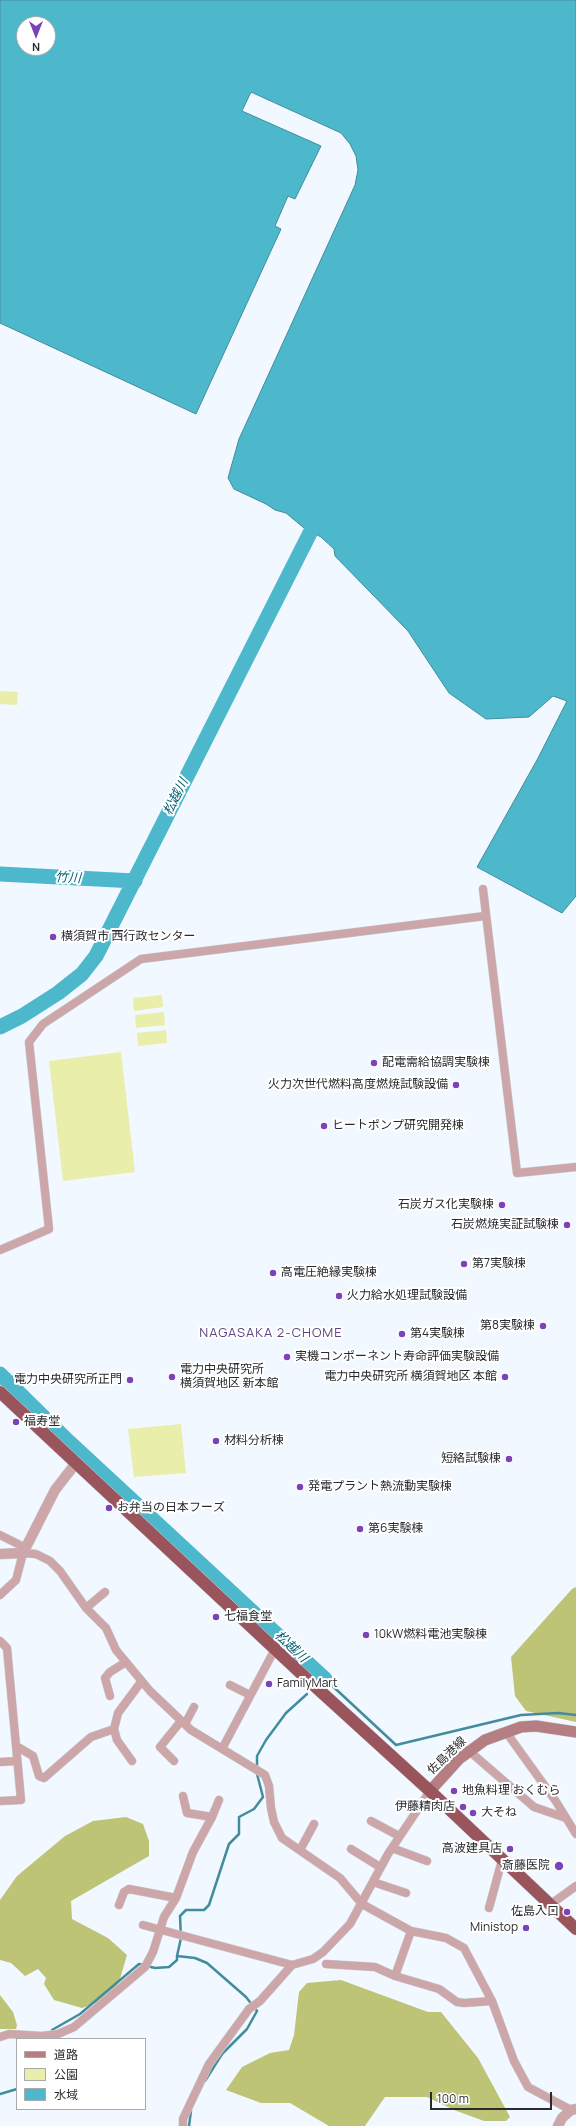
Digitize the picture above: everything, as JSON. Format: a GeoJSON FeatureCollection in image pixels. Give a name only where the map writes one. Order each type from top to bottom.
{"type":"FeatureCollection","features":[{"type":"Feature","properties":{"kind":"highway"},"geometry":{"type":"LineString","coordinates":[[0,1392],[576,1928]]}},
{"type":"Feature","properties":{"kind":"main road","name":"佐島港線"},"geometry":{"type":"LineString","coordinates":[[430,1791],[468,1750],[485,1740],[506,1732],[536,1726],[576,1732]]}},
{"type":"Feature","properties":{"kind":"street"},"geometry":{"type":"LineString","coordinates":[[483,889],[516,1173],[576,1167]]}},
{"type":"Feature","properties":{"kind":"street"},"geometry":{"type":"LineString","coordinates":[[0,1250],[49,1229],[29,1042],[43,1024],[141,959],[485,916]]}},
{"type":"Feature","properties":{"kind":"street"},"geometry":{"type":"LineString","coordinates":[[0,1595],[16,1580],[24,1551],[55,1490],[76,1463]]}},
{"type":"Feature","properties":{"kind":"street"},"geometry":{"type":"LineString","coordinates":[[0,1535],[24,1551],[36,1554],[50,1561],[60,1571],[86,1608],[106,1628],[116,1650],[141,1682],[191,1730],[265,1776],[269,1786],[274,1822],[282,1838],[340,1878],[362,1904],[411,1931],[446,1938],[464,1948],[492,2001],[514,2061],[528,2087],[573,2110],[562,2118],[558,2126]]}},
{"type":"Feature","properties":{"kind":"street"},"geometry":{"type":"LineString","coordinates":[[0,1554],[24,1551]]}},
{"type":"Feature","properties":{"kind":"street"},"geometry":{"type":"LineString","coordinates":[[86,1608],[105,1592]]}},
{"type":"Feature","properties":{"kind":"street"},"geometry":{"type":"LineString","coordinates":[[0,1641],[7,1648],[21,1800],[0,1801]]}},
{"type":"Feature","properties":{"kind":"street"},"geometry":{"type":"LineString","coordinates":[[222,1749],[275,1649]]}},
{"type":"Feature","properties":{"kind":"street"},"geometry":{"type":"LineString","coordinates":[[110,1696],[105,1678],[110,1672],[126,1662]]}},
{"type":"Feature","properties":{"kind":"street"},"geometry":{"type":"LineString","coordinates":[[132,1761],[117,1740],[114,1729],[118,1713],[141,1682]]}},
{"type":"Feature","properties":{"kind":"street"},"geometry":{"type":"LineString","coordinates":[[230,1685],[250,1695]]}},
{"type":"Feature","properties":{"kind":"street"},"geometry":{"type":"LineString","coordinates":[[174,1761],[160,1747],[183,1722],[194,1707]]}},
{"type":"Feature","properties":{"kind":"street"},"geometry":{"type":"LineString","coordinates":[[16,1746],[33,1756],[39,1776],[44,1778],[91,1737],[114,1729]]}},
{"type":"Feature","properties":{"kind":"street"},"geometry":{"type":"LineString","coordinates":[[506,1732],[555,1800],[576,1834]]}},
{"type":"Feature","properties":{"kind":"street"},"geometry":{"type":"LineString","coordinates":[[468,1750],[534,1807],[566,1818]]}},
{"type":"Feature","properties":{"kind":"street"},"geometry":{"type":"LineString","coordinates":[[0,1762],[18,1761]]}},
{"type":"Feature","properties":{"kind":"street"},"geometry":{"type":"LineString","coordinates":[[143,1925],[292,1965],[314,1959],[324,1952],[350,1924],[362,1904],[380,1867],[430,1791]]}},
{"type":"Feature","properties":{"kind":"street"},"geometry":{"type":"LineString","coordinates":[[183,1796],[187,1813],[212,1817]]}},
{"type":"Feature","properties":{"kind":"street"},"geometry":{"type":"LineString","coordinates":[[0,2037],[9,2034],[42,2036],[58,2034],[74,2027],[145,1967],[153,1952],[164,1917],[176,1898],[193,1852],[212,1817],[219,1800]]}},
{"type":"Feature","properties":{"kind":"street"},"geometry":{"type":"LineString","coordinates":[[371,1821],[399,1836]]}},
{"type":"Feature","properties":{"kind":"street"},"geometry":{"type":"LineString","coordinates":[[300,1850],[314,1824]]}},
{"type":"Feature","properties":{"kind":"street"},"geometry":{"type":"LineString","coordinates":[[392,1848],[427,1861]]}},
{"type":"Feature","properties":{"kind":"street"},"geometry":{"type":"LineString","coordinates":[[351,1849],[380,1867]]}},
{"type":"Feature","properties":{"kind":"street"},"geometry":{"type":"LineString","coordinates":[[489,1908],[502,1860]]}},
{"type":"Feature","properties":{"kind":"street"},"geometry":{"type":"LineString","coordinates":[[372,1882],[406,1893]]}},
{"type":"Feature","properties":{"kind":"street"},"geometry":{"type":"LineString","coordinates":[[551,1904],[576,1886]]}},
{"type":"Feature","properties":{"kind":"street"},"geometry":{"type":"LineString","coordinates":[[119,1905],[124,1892],[129,1889],[176,1898]]}},
{"type":"Feature","properties":{"kind":"street"},"geometry":{"type":"LineString","coordinates":[[396,1976],[411,1931]]}},
{"type":"Feature","properties":{"kind":"street"},"geometry":{"type":"LineString","coordinates":[[326,1964],[375,1967],[396,1976],[439,1989],[457,2002],[492,2001]]}},
{"type":"Feature","properties":{"kind":"street"},"geometry":{"type":"LineString","coordinates":[[183,2126],[183,2118],[209,2064],[249,2009],[260,2001],[292,1965]]}},
{"type":"Feature","properties":{"kind":"green space"},"geometry":{"type":"Polygon","coordinates":[[[0,691],[18,692],[17,705],[0,704],[0,691]]]}},
{"type":"Feature","properties":{"kind":"green space"},"geometry":{"type":"Polygon","coordinates":[[[162,995],[163,1007],[134,1011],[133,998],[162,995]]]}},
{"type":"Feature","properties":{"kind":"green space"},"geometry":{"type":"Polygon","coordinates":[[[164,1012],[165,1025],[136,1028],[135,1015],[164,1012]]]}},
{"type":"Feature","properties":{"kind":"green space"},"geometry":{"type":"Polygon","coordinates":[[[166,1030],[167,1043],[138,1046],[137,1033],[166,1030]]]}},
{"type":"Feature","properties":{"kind":"green space"},"geometry":{"type":"Polygon","coordinates":[[[121,1052],[135,1172],[63,1181],[49,1061],[121,1052]]]}},
{"type":"Feature","properties":{"kind":"green space"},"geometry":{"type":"Polygon","coordinates":[[[181,1424],[186,1473],[134,1477],[128,1429],[181,1424]]]}},
{"type":"Feature","properties":{"kind":"green space"},"geometry":{"type":"Polygon","coordinates":[[[576,1587],[576,1722],[526,1711],[515,1696],[511,1657],[572,1589],[576,1587]]]}},
{"type":"Feature","properties":{"kind":"green space"},"geometry":{"type":"Polygon","coordinates":[[[126,1817],[143,1824],[149,1841],[149,1856],[71,1901],[72,1919],[108,1938],[127,1955],[119,1982],[104,2000],[82,2008],[54,2000],[44,1984],[46,1978],[38,1969],[25,1976],[11,1963],[0,1960],[0,1900],[17,1876],[65,1836],[93,1821],[126,1817]]]}},
{"type":"Feature","properties":{"kind":"green space"},"geometry":{"type":"Polygon","coordinates":[[[341,1980],[428,2012],[441,2012],[478,2058],[510,2117],[506,2121],[484,2121],[454,2110],[427,2097],[385,2097],[365,2126],[329,2126],[290,2103],[261,2103],[226,2090],[242,2067],[270,2053],[289,2050],[294,2035],[299,1992],[307,1983],[341,1980]]]}},
{"type":"Feature","properties":{"kind":"green space"},"geometry":{"type":"Polygon","coordinates":[[[0,1995],[13,2012],[17,2025],[16,2029],[0,2029],[0,1995]]]}},
{"type":"Feature","properties":{"kind":"water"},"geometry":{"type":"Polygon","coordinates":[[[0,0],[576,0],[576,896],[562,913],[477,867],[537,760],[567,701],[553,696],[529,717],[486,719],[449,693],[408,631],[335,556],[334,549],[321,537],[304,528],[286,513],[275,510],[266,504],[234,489],[228,478],[239,439],[355,185],[358,170],[356,156],[350,144],[341,133],[251,92],[242,111],[321,146],[295,199],[288,196],[275,226],[281,229],[196,414],[0,323],[0,0]]]}},
{"type":"Feature","properties":{"kind":"waterway","name":"松越川"},"geometry":{"type":"LineString","coordinates":[[0,1027],[22,1016],[58,993],[82,974],[96,956],[311,531]]}},
{"type":"Feature","properties":{"kind":"waterway","name":"竹川"},"geometry":{"type":"LineString","coordinates":[[0,874],[135,881]]}},
{"type":"Feature","properties":{"kind":"waterway","name":"松越川"},"geometry":{"type":"LineString","coordinates":[[0,1374],[67,1440],[325,1679]]}},
{"type":"Feature","properties":{"kind":"waterway","name":"松越川"},"geometry":{"type":"LineString","coordinates":[[322,1682],[325,1679],[396,1745],[521,1715],[558,1713],[576,1715]]}},
{"type":"Feature","properties":{"kind":"waterway"},"geometry":{"type":"LineString","coordinates":[[257,1769],[257,1756],[266,1740],[286,1713],[307,1694]]}},
{"type":"Feature","properties":{"kind":"waterway"},"geometry":{"type":"LineString","coordinates":[[205,2081],[222,2054],[247,2029],[257,2011],[246,1997],[207,1963],[195,1958],[177,1956],[181,1938],[180,1916],[186,1910],[204,1910],[209,1905],[229,1844],[239,1834],[239,1817],[254,1809],[263,1797],[257,1774]]}},
{"type":"Feature","properties":{"kind":"waterway"},"geometry":{"type":"LineString","coordinates":[[52,2038],[52,2030],[80,2014],[139,1964],[155,1968],[169,1967],[177,1960],[177,1956]]}},
{"type":"Feature","properties":{"kind":"waterway"},"geometry":{"type":"LineString","coordinates":[[0,2094],[16,2089]]}},
{"type":"Feature","properties":{"kind":"waterway"},"geometry":{"type":"LineString","coordinates":[[189,2126],[191,2111]]}},
{"type":"Feature","properties":{"kind":"place","name":"横須賀市 西行政センター"},"geometry":{"type":"Point","coordinates":[53,937]}},
{"type":"Feature","properties":{"kind":"place","name":"配電需給協調実験棟"},"geometry":{"type":"Point","coordinates":[374,1063]}},
{"type":"Feature","properties":{"kind":"place","name":"火力次世代燃料高度燃焼試験設備"},"geometry":{"type":"Point","coordinates":[456,1085]}},
{"type":"Feature","properties":{"kind":"place","name":"ヒートポンプ研究開発棟"},"geometry":{"type":"Point","coordinates":[324,1126]}},
{"type":"Feature","properties":{"kind":"place","name":"石炭ガス化実験棟"},"geometry":{"type":"Point","coordinates":[502,1205]}},
{"type":"Feature","properties":{"kind":"place","name":"石炭燃焼実証試験棟"},"geometry":{"type":"Point","coordinates":[567,1225]}},
{"type":"Feature","properties":{"kind":"place","name":"第7実験棟"},"geometry":{"type":"Point","coordinates":[464,1264]}},
{"type":"Feature","properties":{"kind":"place","name":"高電圧絶縁実験棟"},"geometry":{"type":"Point","coordinates":[273,1273]}},
{"type":"Feature","properties":{"kind":"place","name":"火力給水処理試験設備"},"geometry":{"type":"Point","coordinates":[339,1296]}},
{"type":"Feature","properties":{"kind":"place","name":"第8実験棟"},"geometry":{"type":"Point","coordinates":[543,1326]}},
{"type":"Feature","properties":{"kind":"place","name":"第4実験棟"},"geometry":{"type":"Point","coordinates":[402,1334]}},
{"type":"Feature","properties":{"kind":"place","name":"実機コンポーネント寿命評価実験設備"},"geometry":{"type":"Point","coordinates":[287,1357]}},
{"type":"Feature","properties":{"kind":"place","name":"電力中央研究所 横須賀地区 新本館"},"geometry":{"type":"Point","coordinates":[172,1377]}},
{"type":"Feature","properties":{"kind":"place","name":"電力中央研究所 横須賀地区 本館"},"geometry":{"type":"Point","coordinates":[505,1377]}},
{"type":"Feature","properties":{"kind":"place","name":"電力中央研究所正門"},"geometry":{"type":"Point","coordinates":[130,1380]}},
{"type":"Feature","properties":{"kind":"place","name":"福寿堂"},"geometry":{"type":"Point","coordinates":[16,1422]}},
{"type":"Feature","properties":{"kind":"place","name":"材料分析棟"},"geometry":{"type":"Point","coordinates":[216,1441]}},
{"type":"Feature","properties":{"kind":"place","name":"短絡試験棟"},"geometry":{"type":"Point","coordinates":[509,1459]}},
{"type":"Feature","properties":{"kind":"place","name":"発電プラント熱流動実験棟"},"geometry":{"type":"Point","coordinates":[300,1487]}},
{"type":"Feature","properties":{"kind":"place","name":"お弁当の日本フーズ"},"geometry":{"type":"Point","coordinates":[109,1508]}},
{"type":"Feature","properties":{"kind":"place","name":"第6実験棟"},"geometry":{"type":"Point","coordinates":[360,1529]}},
{"type":"Feature","properties":{"kind":"place","name":"七福食堂"},"geometry":{"type":"Point","coordinates":[216,1617]}},
{"type":"Feature","properties":{"kind":"place","name":"10kW燃料電池実験棟"},"geometry":{"type":"Point","coordinates":[366,1635]}},
{"type":"Feature","properties":{"kind":"place","name":"FamilyMart"},"geometry":{"type":"Point","coordinates":[269,1684]}},
{"type":"Feature","properties":{"kind":"place","name":"地魚料理 おくむら"},"geometry":{"type":"Point","coordinates":[454,1791]}},
{"type":"Feature","properties":{"kind":"place","name":"伊藤精肉店"},"geometry":{"type":"Point","coordinates":[463,1807]}},
{"type":"Feature","properties":{"kind":"place","name":"大そね"},"geometry":{"type":"Point","coordinates":[473,1813]}},
{"type":"Feature","properties":{"kind":"place","name":"高波建具店"},"geometry":{"type":"Point","coordinates":[510,1849]}},
{"type":"Feature","properties":{"kind":"place","name":"斎藤医院"},"geometry":{"type":"Point","coordinates":[559,1866]}},
{"type":"Feature","properties":{"kind":"place","name":"佐島入口"},"geometry":{"type":"Point","coordinates":[567,1912]}},
{"type":"Feature","properties":{"kind":"place","name":"Ministop"},"geometry":{"type":"Point","coordinates":[526,1928]}},
{"type":"Feature","properties":{"kind":"district","name":"NAGASAKA 2-CHOME"},"geometry":{"type":"Point","coordinates":[271,1333]}}]}
